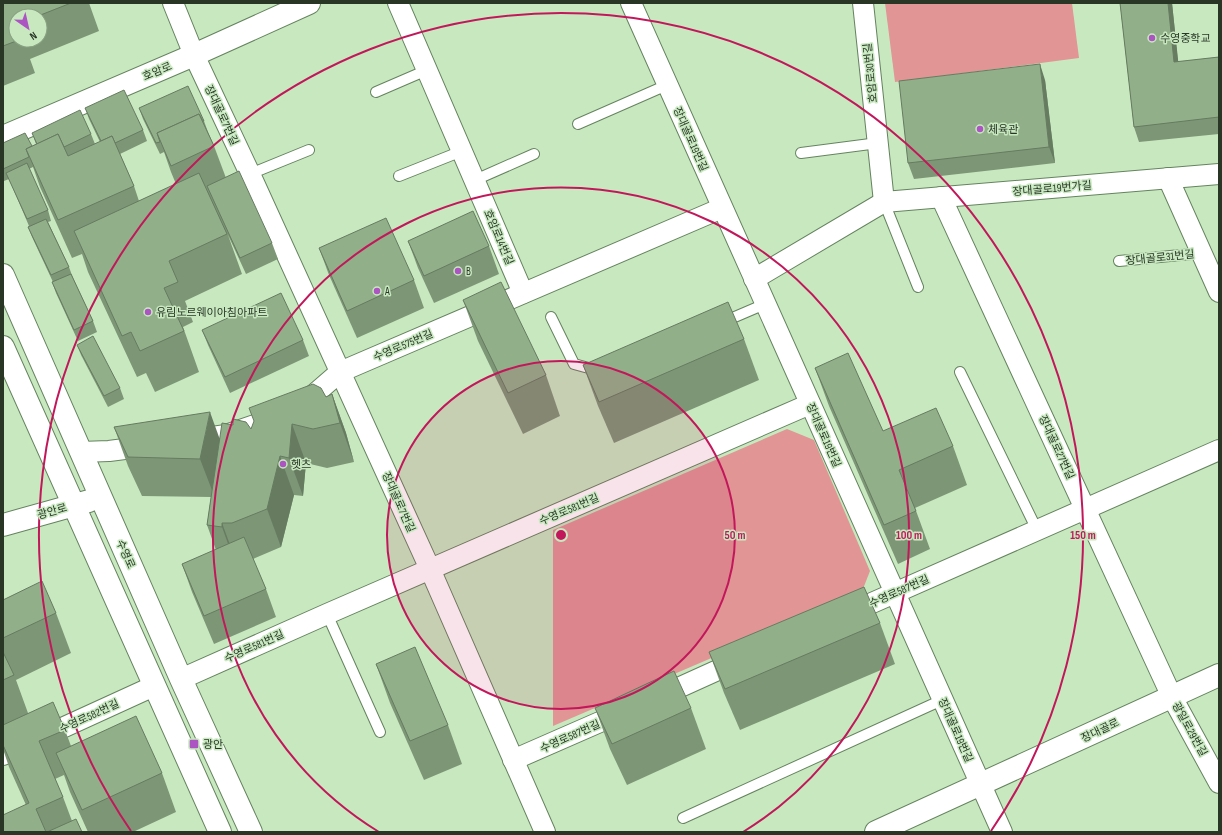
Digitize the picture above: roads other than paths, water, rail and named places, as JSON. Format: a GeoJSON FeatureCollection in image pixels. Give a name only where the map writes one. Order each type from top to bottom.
{"type":"FeatureCollection","features":[{"type":"Feature","properties":{"kind":"main road","name":"호암로"},"geometry":{"type":"LineString","coordinates":[[3,137],[194,55],[310,3]]}},
{"type":"Feature","properties":{"kind":"main road","name":"수영로"},"geometry":{"type":"LineString","coordinates":[[3,275],[181,679],[251,832]]}},
{"type":"Feature","properties":{"kind":"main road"},"geometry":{"type":"LineString","coordinates":[[3,347],[220,832]]}},
{"type":"Feature","properties":{"kind":"main road","name":"광안로"},"geometry":{"type":"LineString","coordinates":[[3,525],[101,498]]}},
{"type":"Feature","properties":{"kind":"main road","name":"장대골로"},"geometry":{"type":"LineString","coordinates":[[876,832],[1219,675]]}},
{"type":"Feature","properties":{"kind":"street","name":"장대골로7번길"},"geometry":{"type":"LineString","coordinates":[[173,3],[194,55],[250,174],[430,569],[545,832]]}},
{"type":"Feature","properties":{"kind":"street","name":"호암로14번길"},"geometry":{"type":"LineString","coordinates":[[398,3],[523,293]]}},
{"type":"Feature","properties":{"kind":"street","name":"장대골로19번길"},"geometry":{"type":"LineString","coordinates":[[631,3],[980,784]]}},
{"type":"Feature","properties":{"kind":"street","name":"호암로30번길"},"geometry":{"type":"LineString","coordinates":[[863,3],[884,202]]}},
{"type":"Feature","properties":{"kind":"street","name":"장대골로19번가길"},"geometry":{"type":"LineString","coordinates":[[754,278],[884,202],[1219,174]]}},
{"type":"Feature","properties":{"kind":"street","name":"장대골로31번길"},"geometry":{"type":"LineString","coordinates":[[1168,178],[1219,292]]}},
{"type":"Feature","properties":{"kind":"street","name":"장대골로27번길"},"geometry":{"type":"LineString","coordinates":[[941,197],[1172,697]]}},
{"type":"Feature","properties":{"kind":"street","name":"수영로575번길"},"geometry":{"type":"LineString","coordinates":[[81,452],[109,451],[226,435],[295,411],[340,372],[722,208]]}},
{"type":"Feature","properties":{"kind":"street","name":"수영로581번길"},"geometry":{"type":"LineString","coordinates":[[181,679],[810,404]]}},
{"type":"Feature","properties":{"kind":"street","name":"수영로587번길"},"geometry":{"type":"LineString","coordinates":[[830,621],[1219,450]]}},
{"type":"Feature","properties":{"kind":"street","name":"수영로587번길"},"geometry":{"type":"LineString","coordinates":[[513,760],[758,653]]}},
{"type":"Feature","properties":{"kind":"street","name":"수영로582번길"},"geometry":{"type":"LineString","coordinates":[[3,755],[154,686]]}},
{"type":"Feature","properties":{"kind":"street","name":"광일로29번길"},"geometry":{"type":"LineString","coordinates":[[1172,697],[1219,783]]}},
{"type":"Feature","properties":{"kind":"street"},"geometry":{"type":"LineString","coordinates":[[980,784],[1002,832]]}},
{"type":"Feature","properties":{"kind":"lane"},"geometry":{"type":"LineString","coordinates":[[376,92],[427,70]]}},
{"type":"Feature","properties":{"kind":"lane"},"geometry":{"type":"LineString","coordinates":[[578,124],[667,85]]}},
{"type":"Feature","properties":{"kind":"lane"},"geometry":{"type":"LineString","coordinates":[[801,152],[878,143]]}},
{"type":"Feature","properties":{"kind":"lane"},"geometry":{"type":"LineString","coordinates":[[250,174],[309,150]]}},
{"type":"Feature","properties":{"kind":"lane"},"geometry":{"type":"LineString","coordinates":[[399,176],[462,151]]}},
{"type":"Feature","properties":{"kind":"lane"},"geometry":{"type":"LineString","coordinates":[[475,180],[534,154]]}},
{"type":"Feature","properties":{"kind":"lane"},"geometry":{"type":"LineString","coordinates":[[884,202],[918,287]]}},
{"type":"Feature","properties":{"kind":"lane","name":"장대골로31번길"},"geometry":{"type":"LineString","coordinates":[[1119,261],[1201,253]]}},
{"type":"Feature","properties":{"kind":"lane"},"geometry":{"type":"LineString","coordinates":[[715,326],[765,304]]}},
{"type":"Feature","properties":{"kind":"lane"},"geometry":{"type":"LineString","coordinates":[[551,317],[574,364],[606,373]]}},
{"type":"Feature","properties":{"kind":"lane"},"geometry":{"type":"LineString","coordinates":[[960,372],[1037,530]]}},
{"type":"Feature","properties":{"kind":"lane"},"geometry":{"type":"LineString","coordinates":[[327,614],[380,732]]}},
{"type":"Feature","properties":{"kind":"lane"},"geometry":{"type":"LineString","coordinates":[[683,818],[942,700]]}},
{"type":"Feature","properties":{"kind":"place","name":"수영중학교"},"geometry":{"type":"Point","coordinates":[1152,38]}},
{"type":"Feature","properties":{"kind":"place","name":"체육관"},"geometry":{"type":"Point","coordinates":[980,129]}},
{"type":"Feature","properties":{"kind":"place","name":"B"},"geometry":{"type":"Point","coordinates":[458,271]}},
{"type":"Feature","properties":{"kind":"place","name":"A"},"geometry":{"type":"Point","coordinates":[377,291]}},
{"type":"Feature","properties":{"kind":"place","name":"유림노르웨이아침아파트"},"geometry":{"type":"Point","coordinates":[148,312]}},
{"type":"Feature","properties":{"kind":"place","name":"헷츠"},"geometry":{"type":"Point","coordinates":[283,464]}},
{"type":"Feature","properties":{"kind":"place","name":"광안"},"geometry":{"type":"Point","coordinates":[194,744]}}]}
